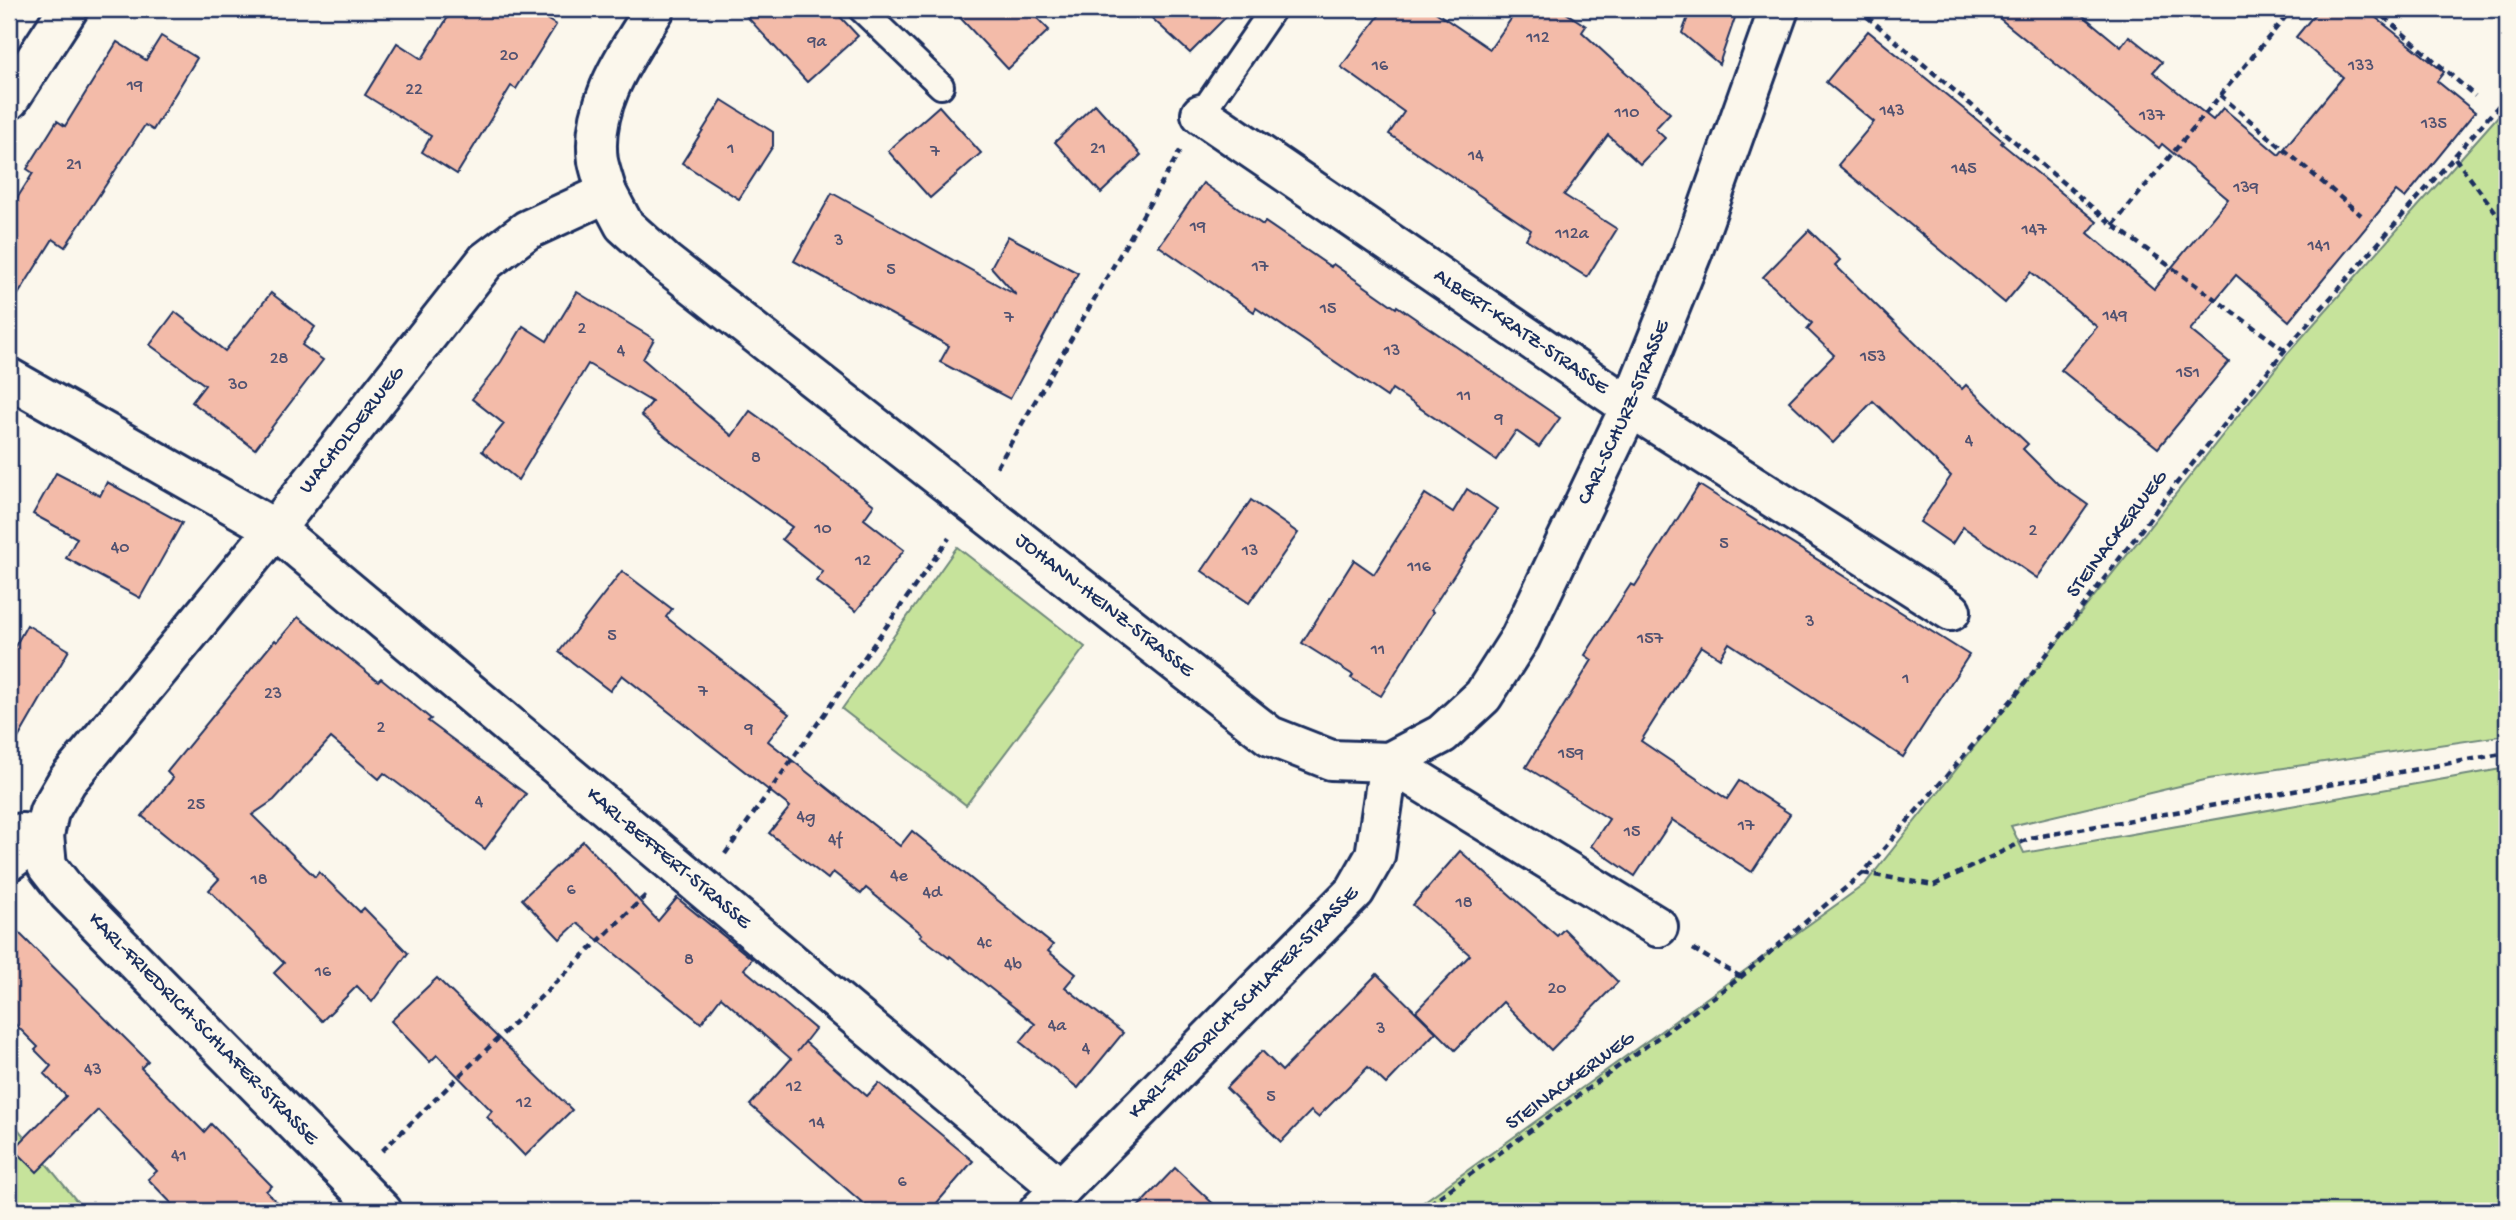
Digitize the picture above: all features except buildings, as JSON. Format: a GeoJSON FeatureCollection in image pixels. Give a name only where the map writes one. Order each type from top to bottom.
{"type":"FeatureCollection","features":[{"type":"Feature","properties":{"kind":"street"},"geometry":{"type":"LineString","coordinates":[[9,100],[68,9]]}},
{"type":"Feature","properties":{"kind":"street"},"geometry":{"type":"LineString","coordinates":[[607,193],[598,160],[599,124],[613,78],[655,9]]}},
{"type":"Feature","properties":{"kind":"street","name":"CARL-SCHURZ-STRASSE"},"geometry":{"type":"LineString","coordinates":[[1389,762],[1442,734],[1483,696],[1520,638],[1630,407],[1692,253],[1779,9]]}},
{"type":"Feature","properties":{"kind":"street","name":"ALBERT-KRATZ-STRASSE"},"geometry":{"type":"LineString","coordinates":[[1201,114],[1630,407],[1951,611]]}},
{"type":"Feature","properties":{"kind":"street","name":"WACHOLDERWEG"},"geometry":{"type":"LineString","coordinates":[[26,834],[49,812],[67,781],[275,529],[486,261],[527,230],[607,193]]}},
{"type":"Feature","properties":{"kind":"street","name":"JOHANN-HEINZ-STRASSE"},"geometry":{"type":"LineString","coordinates":[[607,193],[624,225],[666,263],[1270,736],[1331,760],[1389,762],[1658,927]]}},
{"type":"Feature","properties":{"kind":"street","name":"KARL-BEFFERT-STRASSE"},"geometry":{"type":"LineString","coordinates":[[9,378],[275,529],[676,867],[702,886],[1050,1200]]}},
{"type":"Feature","properties":{"kind":"street","name":"KARL-FRIEDRICH-SCHLAFER-STRASSE"},"geometry":{"type":"LineString","coordinates":[[1050,1200],[1355,891],[1375,856],[1389,762]]}},
{"type":"Feature","properties":{"kind":"street"},"geometry":{"type":"LineString","coordinates":[[9,861],[26,834]]}},
{"type":"Feature","properties":{"kind":"street","name":"KARL-FRIEDRICH-SCHLAFER-STRASSE"},"geometry":{"type":"LineString","coordinates":[[26,834],[68,893],[382,1211]]}},
{"type":"Feature","properties":{"kind":"lane"},"geometry":{"type":"LineString","coordinates":[[862,9],[941,86]]}},
{"type":"Feature","properties":{"kind":"lane","name":"ALBERT-KRATZ-STRASSE"},"geometry":{"type":"LineString","coordinates":[[1201,114],[1273,9]]}},
{"type":"Feature","properties":{"kind":"path"},"geometry":{"type":"LineString","coordinates":[[1858,9],[2113,225],[2285,350]]}},
{"type":"Feature","properties":{"kind":"path"},"geometry":{"type":"LineString","coordinates":[[2085,9],[2094,16]]}},
{"type":"Feature","properties":{"kind":"path"},"geometry":{"type":"LineString","coordinates":[[2113,225],[2292,9]]}},
{"type":"Feature","properties":{"kind":"path"},"geometry":{"type":"LineString","coordinates":[[2375,9],[2475,96]]}},
{"type":"Feature","properties":{"kind":"path"},"geometry":{"type":"LineString","coordinates":[[2220,95],[2361,215]]}},
{"type":"Feature","properties":{"kind":"path","name":"STEINACKERWEG"},"geometry":{"type":"LineString","coordinates":[[1420,1211],[1741,977],[1863,873],[2016,695],[2176,484],[2285,350],[2507,96]]}},
{"type":"Feature","properties":{"kind":"path"},"geometry":{"type":"LineString","coordinates":[[2455,158],[2507,227]]}},
{"type":"Feature","properties":{"kind":"path"},"geometry":{"type":"LineString","coordinates":[[1863,873],[1934,885],[2030,838],[2507,753]]}},
{"type":"Feature","properties":{"kind":"path"},"geometry":{"type":"LineString","coordinates":[[351,1181],[676,867]]}},
{"type":"Feature","properties":{"kind":"path"},"geometry":{"type":"LineString","coordinates":[[1658,927],[1741,977]]}},
{"type":"Feature","properties":{"kind":"green space"},"geometry":{"type":"Polygon","coordinates":[[[2507,106],[2507,735],[2209,779],[2011,826],[2024,853],[2507,768],[2507,1211],[1411,1211],[1865,884],[2288,353],[2507,106]]]}},
{"type":"Feature","properties":{"kind":"green space"},"geometry":{"type":"Polygon","coordinates":[[[957,547],[1085,647],[966,805],[842,709],[957,547]]]}},
{"type":"Feature","properties":{"kind":"green space"},"geometry":{"type":"Polygon","coordinates":[[[9,1118],[85,1211],[9,1211],[9,1118]]]}}]}
